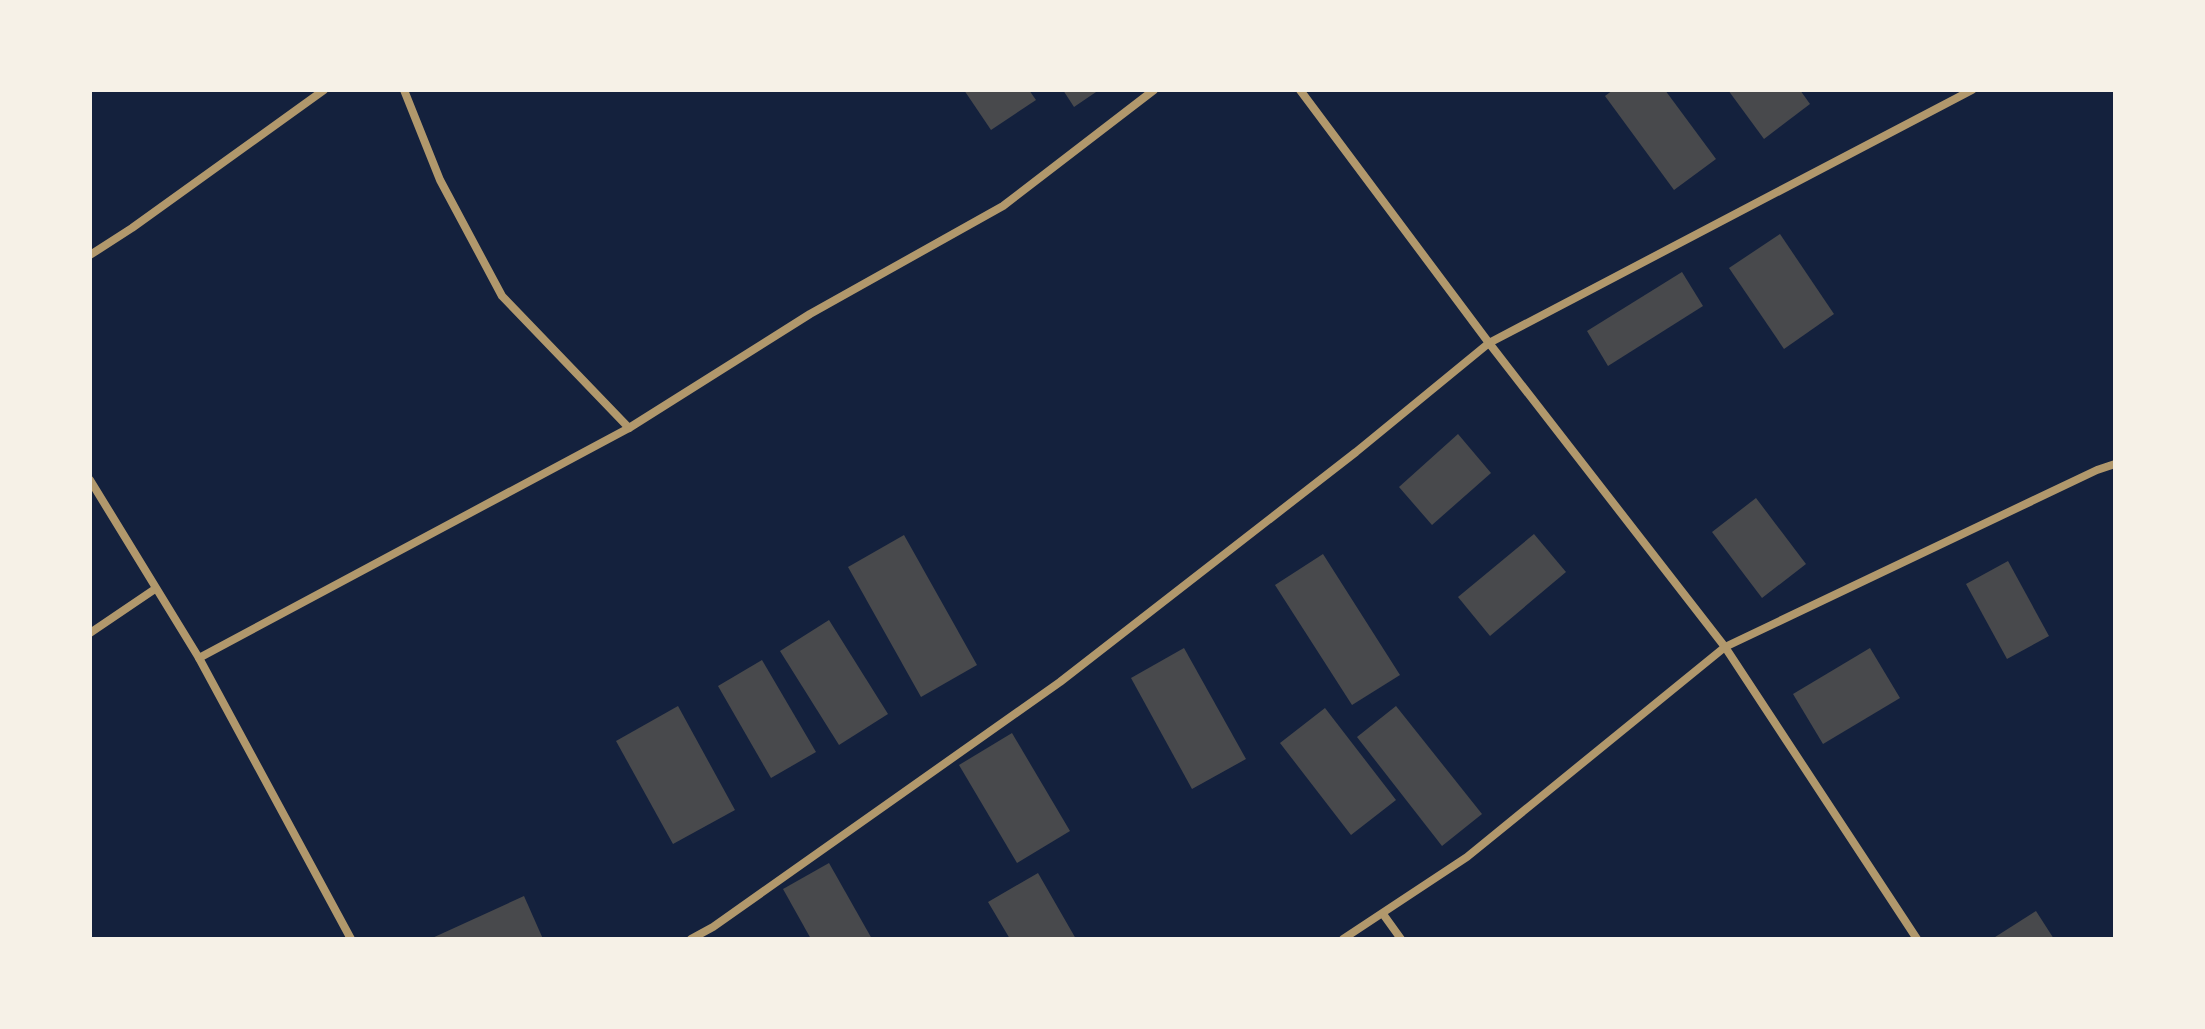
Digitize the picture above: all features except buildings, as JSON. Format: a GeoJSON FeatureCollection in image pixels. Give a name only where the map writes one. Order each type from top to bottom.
{"type":"FeatureCollection","features":[{"type":"Feature","properties":{"kind":"street"},"geometry":{"type":"LineString","coordinates":[[90,255],[324,90]]}},
{"type":"Feature","properties":{"kind":"street"},"geometry":{"type":"LineString","coordinates":[[404,90],[440,180],[502,296],[629,428]]}},
{"type":"Feature","properties":{"kind":"street"},"geometry":{"type":"LineString","coordinates":[[199,658],[629,428],[810,314],[1003,206],[1154,90]]}},
{"type":"Feature","properties":{"kind":"street"},"geometry":{"type":"LineString","coordinates":[[1300,90],[1489,343],[1725,647],[1917,939]]}},
{"type":"Feature","properties":{"kind":"street"},"geometry":{"type":"LineString","coordinates":[[691,939],[713,927],[1060,682],[1356,452],[1489,343],[1972,90]]}},
{"type":"Feature","properties":{"kind":"street"},"geometry":{"type":"LineString","coordinates":[[1343,939],[1467,857],[1725,647],[2115,464]]}},
{"type":"Feature","properties":{"kind":"street"},"geometry":{"type":"LineString","coordinates":[[90,480],[199,658],[351,939]]}},
{"type":"Feature","properties":{"kind":"street"},"geometry":{"type":"LineString","coordinates":[[90,633],[155,589]]}},
{"type":"Feature","properties":{"kind":"street"},"geometry":{"type":"LineString","coordinates":[[1383,914],[1401,939]]}}]}
